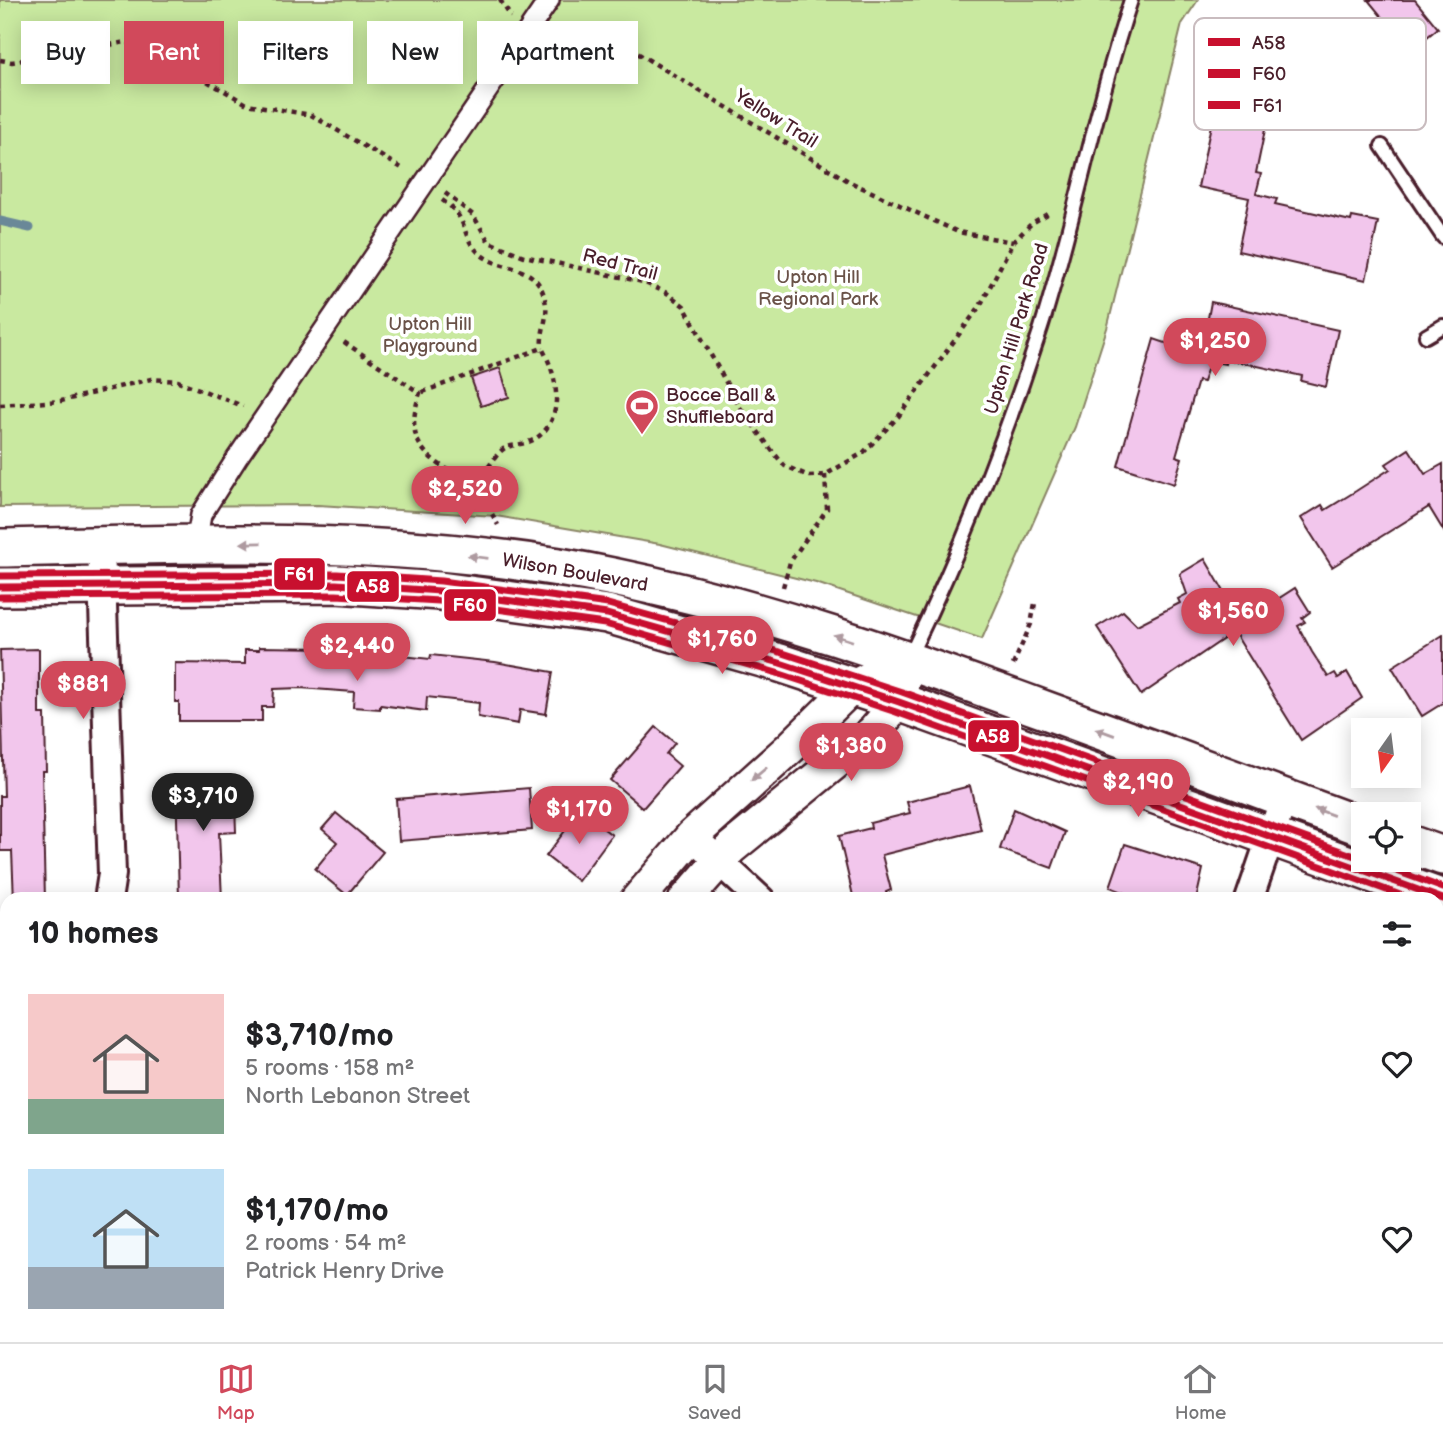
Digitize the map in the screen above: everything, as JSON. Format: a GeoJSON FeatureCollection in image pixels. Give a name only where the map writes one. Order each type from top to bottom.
{"type":"FeatureCollection","features":[{"type":"Feature","properties":{"kind":"main road","name":"Wilson Boulevard"},"geometry":{"type":"LineString","coordinates":[[0,548],[271,543],[374,547],[546,566],[613,577],[721,604],[908,659],[1351,823]]}},
{"type":"Feature","properties":{"kind":"main road","name":"Wilson Boulevard"},"geometry":{"type":"LineString","coordinates":[[0,587],[336,584],[498,598],[607,614],[780,663],[899,702],[1423,892]]}},
{"type":"Feature","properties":{"kind":"main road"},"geometry":{"type":"LineString","coordinates":[[1421,848],[1443,856]]}},
{"type":"Feature","properties":{"kind":"street"},"geometry":{"type":"LineString","coordinates":[[535,21],[549,0]]}},
{"type":"Feature","properties":{"kind":"street"},"geometry":{"type":"LineString","coordinates":[[196,544],[201,515],[492,84]]}},
{"type":"Feature","properties":{"kind":"street"},"geometry":{"type":"LineString","coordinates":[[101,546],[113,874],[110,892]]}},
{"type":"Feature","properties":{"kind":"street"},"geometry":{"type":"LineString","coordinates":[[644,892],[692,836],[790,748],[852,687],[908,659]]}},
{"type":"Feature","properties":{"kind":"street"},"geometry":{"type":"LineString","coordinates":[[692,892],[718,860],[873,732],[899,702],[908,659]]}},
{"type":"Feature","properties":{"kind":"street"},"geometry":{"type":"LineString","coordinates":[[1252,892],[1284,798]]}},
{"type":"Feature","properties":{"kind":"street"},"geometry":{"type":"LineString","coordinates":[[692,836],[752,892]]}},
{"type":"Feature","properties":{"kind":"lane","name":"Upton Hill Park Road"},"geometry":{"type":"LineString","coordinates":[[908,659],[999,449],[1041,326],[1109,67],[1131,0]]}},
{"type":"Feature","properties":{"kind":"lane"},"geometry":{"type":"LineString","coordinates":[[1382,146],[1443,237]]}},
{"type":"Feature","properties":{"kind":"lane"},"geometry":{"type":"LineString","coordinates":[[1426,336],[1443,326]]}},
{"type":"Feature","properties":{"kind":"path"},"geometry":{"type":"LineString","coordinates":[[500,0],[515,21]]}},
{"type":"Feature","properties":{"kind":"path","name":"Red Trail"},"geometry":{"type":"LineString","coordinates":[[0,60],[12,62],[126,41],[177,57],[200,77],[247,104],[311,116],[400,166],[422,186],[442,191],[473,215],[489,242],[524,256],[643,282],[667,293],[684,306],[739,406],[773,453],[785,466],[809,476],[825,475]]}},
{"type":"Feature","properties":{"kind":"path","name":"Yellow Trail"},"geometry":{"type":"LineString","coordinates":[[638,53],[850,182],[958,232],[1013,242]]}},
{"type":"Feature","properties":{"kind":"path"},"geometry":{"type":"LineString","coordinates":[[422,186],[456,209],[472,244],[480,254],[523,269],[536,282],[547,306],[542,348],[558,398],[551,422],[533,440],[506,447],[473,480]]}},
{"type":"Feature","properties":{"kind":"path"},"geometry":{"type":"LineString","coordinates":[[783,587],[790,562],[827,509],[825,475],[863,453],[898,417],[980,306],[1013,242],[1032,223],[1076,198]]}},
{"type":"Feature","properties":{"kind":"path"},"geometry":{"type":"LineString","coordinates":[[325,330],[420,393]]}},
{"type":"Feature","properties":{"kind":"path"},"geometry":{"type":"LineString","coordinates":[[420,393],[542,348]]}},
{"type":"Feature","properties":{"kind":"path"},"geometry":{"type":"LineString","coordinates":[[0,405],[61,401],[150,379],[178,381],[225,397],[266,418]]}},
{"type":"Feature","properties":{"kind":"path"},"geometry":{"type":"LineString","coordinates":[[420,393],[412,421],[419,446],[431,460],[473,480],[498,525]]}},
{"type":"Feature","properties":{"kind":"path"},"geometry":{"type":"LineString","coordinates":[[1014,663],[1031,624],[1035,603]]}},
{"type":"Feature","properties":{"kind":"green space","name":"Upton Hill Regional Park"},"geometry":{"type":"Polygon","coordinates":[[[0,0],[1198,0],[1182,24],[1108,325],[1075,427],[982,639],[816,583],[660,544],[496,516],[318,505],[0,507],[0,0]]]}},
{"type":"Feature","properties":{"kind":"building"},"geometry":{"type":"Polygon","coordinates":[[[1368,0],[1415,0],[1438,28],[1426,38],[1426,18],[1383,18],[1368,0]]]}},
{"type":"Feature","properties":{"kind":"building"},"geometry":{"type":"Polygon","coordinates":[[[1210,130],[1265,130],[1256,173],[1261,174],[1256,194],[1277,199],[1275,204],[1351,221],[1352,217],[1378,222],[1366,280],[1238,251],[1249,198],[1198,187],[1210,130]]]}},
{"type":"Feature","properties":{"kind":"building"},"geometry":{"type":"Polygon","coordinates":[[[1211,302],[1338,330],[1326,387],[1301,381],[1302,376],[1226,359],[1225,364],[1210,361],[1203,382],[1198,381],[1176,456],[1182,458],[1174,484],[1118,466],[1154,339],[1201,355],[1211,302]]]}},
{"type":"Feature","properties":{"kind":"building"},"geometry":{"type":"Polygon","coordinates":[[[500,368],[509,397],[481,406],[471,378],[500,368]]]}},
{"type":"Feature","properties":{"kind":"building"},"geometry":{"type":"Polygon","coordinates":[[[1409,449],[1425,474],[1443,464],[1443,530],[1429,507],[1332,567],[1301,518],[1322,505],[1325,510],[1356,491],[1390,469],[1386,464],[1409,449]]]}},
{"type":"Feature","properties":{"kind":"building"},"geometry":{"type":"Polygon","coordinates":[[[1205,559],[1242,622],[1295,588],[1310,612],[1302,618],[1305,622],[1298,626],[1312,652],[1328,677],[1335,673],[1338,678],[1347,672],[1362,698],[1301,740],[1234,632],[1141,695],[1097,627],[1123,611],[1137,625],[1180,603],[1178,599],[1187,594],[1180,574],[1205,559]]]}},
{"type":"Feature","properties":{"kind":"building"},"geometry":{"type":"Polygon","coordinates":[[[1443,635],[1443,703],[1422,716],[1392,667],[1443,635]]]}},
{"type":"Feature","properties":{"kind":"building"},"geometry":{"type":"Polygon","coordinates":[[[328,646],[384,650],[384,654],[430,659],[431,655],[495,662],[553,672],[546,714],[520,710],[518,724],[478,717],[479,703],[427,697],[426,711],[380,705],[380,709],[353,707],[354,692],[300,688],[274,689],[273,707],[262,707],[262,721],[179,721],[179,702],[175,702],[175,663],[245,664],[245,650],[259,650],[259,647],[328,646]]]}},
{"type":"Feature","properties":{"kind":"building"},"geometry":{"type":"Polygon","coordinates":[[[39,649],[39,714],[45,714],[46,771],[42,771],[45,892],[14,892],[12,851],[0,851],[0,796],[4,796],[0,650],[39,649]]]}},
{"type":"Feature","properties":{"kind":"building"},"geometry":{"type":"Polygon","coordinates":[[[656,727],[675,743],[666,754],[680,766],[643,808],[610,780],[656,727]]]}},
{"type":"Feature","properties":{"kind":"building"},"geometry":{"type":"Polygon","coordinates":[[[234,776],[236,832],[219,833],[222,892],[179,892],[176,777],[234,776]]]}},
{"type":"Feature","properties":{"kind":"building"},"geometry":{"type":"Polygon","coordinates":[[[970,786],[981,830],[882,855],[891,890],[852,892],[839,836],[871,828],[870,823],[910,813],[907,802],[970,786]]]}},
{"type":"Feature","properties":{"kind":"building"},"geometry":{"type":"Polygon","coordinates":[[[529,788],[532,830],[399,841],[396,799],[529,788]]]}},
{"type":"Feature","properties":{"kind":"building"},"geometry":{"type":"Polygon","coordinates":[[[1014,809],[1065,832],[1052,868],[1000,849],[1014,809]]]}},
{"type":"Feature","properties":{"kind":"building"},"geometry":{"type":"Polygon","coordinates":[[[580,811],[612,835],[578,881],[546,856],[580,811]]]}},
{"type":"Feature","properties":{"kind":"building"},"geometry":{"type":"Polygon","coordinates":[[[336,813],[383,852],[350,892],[343,892],[315,869],[337,842],[322,829],[336,813]]]}},
{"type":"Feature","properties":{"kind":"building"},"geometry":{"type":"Polygon","coordinates":[[[1125,844],[1203,869],[1198,892],[1123,892],[1110,887],[1125,844]]]}},
{"type":"Feature","properties":{"kind":"waterway"},"geometry":{"type":"LineString","coordinates":[[0,221],[30,228]]}},
{"type":"Feature","properties":{"kind":"transit line","name":"F61"},"geometry":{"type":"LineString","coordinates":[[0,576],[337,574],[441,581],[608,604],[783,653],[902,692],[1351,855]]}},
{"type":"Feature","properties":{"kind":"transit line","name":"A58"},"geometry":{"type":"LineString","coordinates":[[0,587],[336,584],[440,591],[607,614],[780,663],[899,702],[1424,892]]}},
{"type":"Feature","properties":{"kind":"transit line","name":"F60"},"geometry":{"type":"LineString","coordinates":[[0,597],[336,595],[439,601],[605,624],[777,673],[896,712],[1392,892]]}},
{"type":"Feature","properties":{"kind":"transit line","name":"F61"},"geometry":{"type":"LineString","coordinates":[[1399,872],[1443,888]]}},
{"type":"Feature","properties":{"kind":"place","name":"Bocce Ball & Shuffleboard"},"geometry":{"type":"Point","coordinates":[642,436]}},
{"type":"Feature","properties":{"kind":"park label","name":"Upton Hill Playground"},"geometry":{"type":"Point","coordinates":[430,335]}}]}
